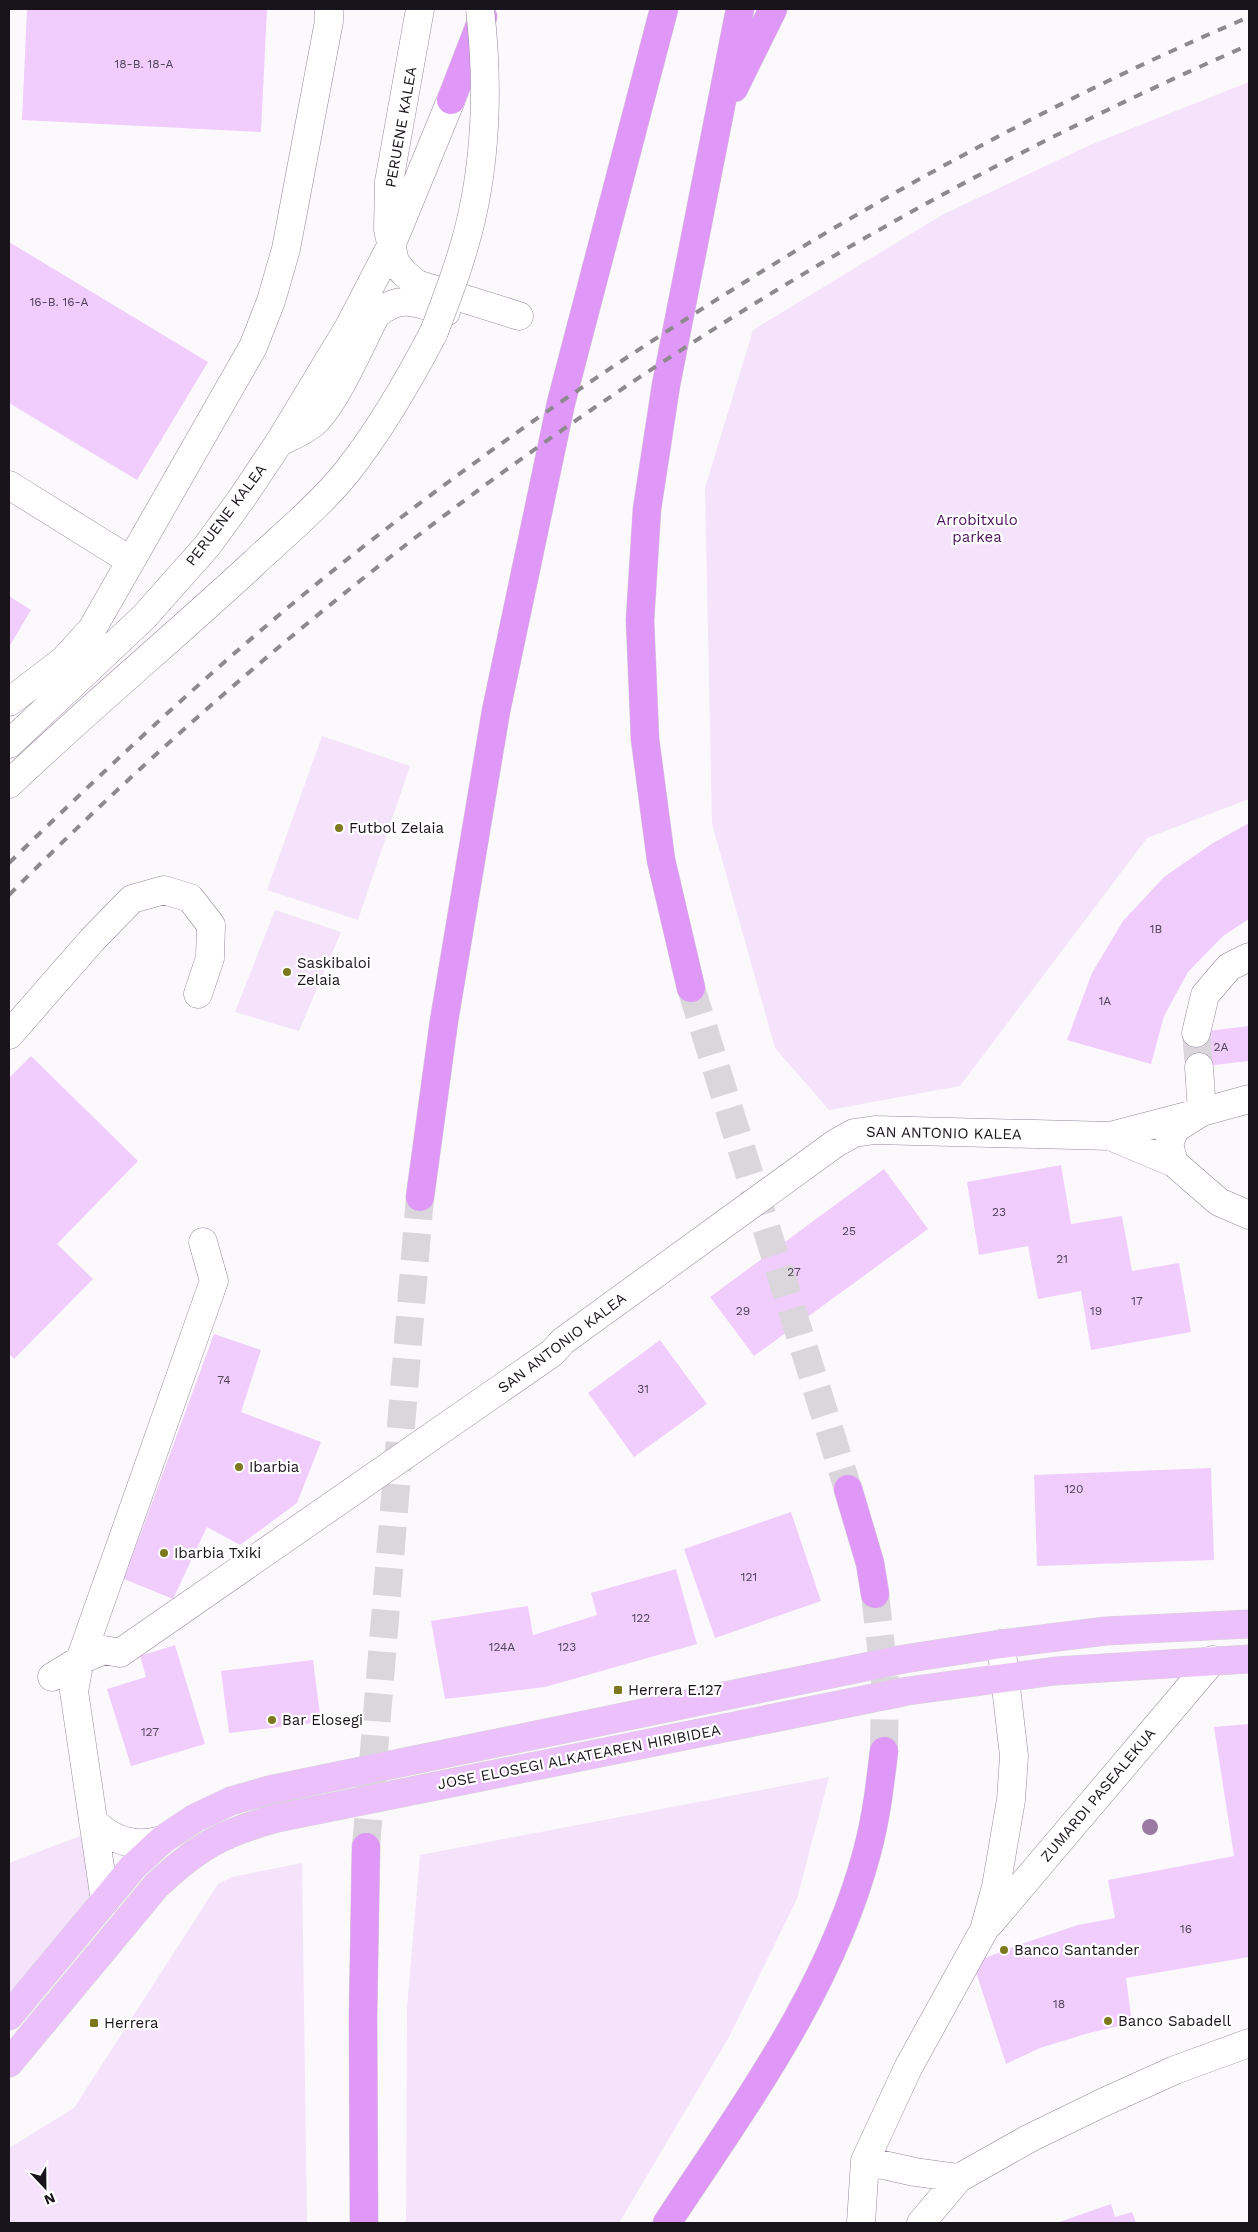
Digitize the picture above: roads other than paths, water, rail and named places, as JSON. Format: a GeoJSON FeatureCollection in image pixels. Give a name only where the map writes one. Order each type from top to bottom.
{"type":"FeatureCollection","features":[{"type":"Feature","properties":{"kind":"highway"},"geometry":{"type":"LineString","coordinates":[[451,100],[486,9]]}},
{"type":"Feature","properties":{"kind":"highway"},"geometry":{"type":"LineString","coordinates":[[420,1197],[444,1021],[496,711],[561,403],[664,9]]}},
{"type":"Feature","properties":{"kind":"highway"},"geometry":{"type":"LineString","coordinates":[[691,988],[661,860],[645,739],[640,620],[647,509],[666,385],[740,9]]}},
{"type":"Feature","properties":{"kind":"highway"},"geometry":{"type":"LineString","coordinates":[[720,116],[773,9]]}},
{"type":"Feature","properties":{"kind":"highway"},"geometry":{"type":"LineString","coordinates":[[848,1489],[870,1563],[875,1594]]}},
{"type":"Feature","properties":{"kind":"highway"},"geometry":{"type":"LineString","coordinates":[[667,2223],[764,2075],[796,2021],[824,1966],[848,1911],[867,1852],[878,1804],[884,1751]]}},
{"type":"Feature","properties":{"kind":"highway"},"geometry":{"type":"LineString","coordinates":[[364,2223],[363,2037],[366,1847]]}},
{"type":"Feature","properties":{"kind":"main road","name":"JOSE ELOSEGI ALKATEAREN HIRIBIDEA"},"geometry":{"type":"LineString","coordinates":[[9,2016],[133,1867],[162,1840],[195,1818],[231,1801],[270,1790],[904,1659],[1001,1644],[1106,1631],[1249,1624]]}},
{"type":"Feature","properties":{"kind":"main road","name":"JOSE ELOSEGI ALKATEAREN HIRIBIDEA"},"geometry":{"type":"LineString","coordinates":[[9,2063],[156,1886],[199,1849],[243,1827],[286,1816],[908,1691],[1055,1671],[1249,1658]]}},
{"type":"Feature","properties":{"kind":"street"},"geometry":{"type":"LineString","coordinates":[[9,702],[76,649],[92,629],[253,347],[271,301],[286,249],[329,21],[329,9]]}},
{"type":"Feature","properties":{"kind":"street","name":"PERUENE KALEA"},"geometry":{"type":"LineString","coordinates":[[391,246],[388,229],[390,182],[420,9]]}},
{"type":"Feature","properties":{"kind":"street"},"geometry":{"type":"LineString","coordinates":[[9,784],[66,730],[226,588],[319,501],[344,475],[372,438],[406,386],[434,332],[454,278],[471,220],[481,156],[486,84],[480,9]]}},
{"type":"Feature","properties":{"kind":"street","name":"PERUENE KALEA"},"geometry":{"type":"LineString","coordinates":[[9,744],[144,617],[207,546],[280,441],[348,327],[391,246],[451,100]]}},
{"type":"Feature","properties":{"kind":"street"},"geometry":{"type":"LineString","coordinates":[[280,441],[296,434],[316,420],[332,398],[376,315],[386,306],[411,301],[517,325],[417,284],[395,262],[391,246]]}},
{"type":"Feature","properties":{"kind":"street"},"geometry":{"type":"LineString","coordinates":[[9,485],[131,561]]}},
{"type":"Feature","properties":{"kind":"street"},"geometry":{"type":"LineString","coordinates":[[9,1034],[132,898],[164,890],[190,898],[211,925],[210,958],[198,994]]}},
{"type":"Feature","properties":{"kind":"street"},"geometry":{"type":"LineString","coordinates":[[1196,1033],[1205,995],[1229,967],[1249,956]]}},
{"type":"Feature","properties":{"kind":"street"},"geometry":{"type":"LineString","coordinates":[[1171,1153],[1175,1129],[1202,1112],[1199,1067]]}},
{"type":"Feature","properties":{"kind":"street","name":"SAN ANTONIO KALEA"},"geometry":{"type":"LineString","coordinates":[[1110,1136],[1249,1099]]}},
{"type":"Feature","properties":{"kind":"street","name":"SAN ANTONIO KALEA"},"geometry":{"type":"LineString","coordinates":[[52,1677],[80,1660],[104,1650],[120,1653],[552,1353],[571,1335],[836,1143],[854,1133],[874,1130],[1110,1136],[1171,1153],[1219,1202],[1249,1214]]}},
{"type":"Feature","properties":{"kind":"street"},"geometry":{"type":"LineString","coordinates":[[105,1900],[74,1691],[80,1660],[214,1281],[203,1242]]}},
{"type":"Feature","properties":{"kind":"street","name":"ZUMARDI PASEALEKUA"},"geometry":{"type":"LineString","coordinates":[[984,1930],[996,1887],[1011,1800],[1014,1756],[1001,1644]]}},
{"type":"Feature","properties":{"kind":"street","name":"ZUMARDI PASEALEKUA"},"geometry":{"type":"LineString","coordinates":[[860,2223],[864,2162],[908,2068],[984,1930],[1213,1660]]}},
{"type":"Feature","properties":{"kind":"street"},"geometry":{"type":"LineString","coordinates":[[93,1821],[112,1837],[124,1842],[150,1844],[162,1840]]}},
{"type":"Feature","properties":{"kind":"street"},"geometry":{"type":"LineString","coordinates":[[921,2223],[960,2178],[1030,2138],[1175,2070],[1249,2043]]}},
{"type":"Feature","properties":{"kind":"street"},"geometry":{"type":"LineString","coordinates":[[864,2162],[960,2178]]}},
{"type":"Feature","properties":{"kind":"tunnel"},"geometry":{"type":"LineString","coordinates":[[691,988],[848,1489]]}},
{"type":"Feature","properties":{"kind":"tunnel"},"geometry":{"type":"LineString","coordinates":[[1196,1033],[1199,1067]]}},
{"type":"Feature","properties":{"kind":"tunnel"},"geometry":{"type":"LineString","coordinates":[[366,1847],[420,1197]]}},
{"type":"Feature","properties":{"kind":"tunnel"},"geometry":{"type":"LineString","coordinates":[[875,1594],[885,1682],[884,1751]]}},
{"type":"Feature","properties":{"kind":"railway"},"geometry":{"type":"LineString","coordinates":[[9,863],[166,715],[288,607],[374,538],[463,471],[554,407],[694,314],[828,231],[896,192],[1035,117],[1106,82],[1249,17]]}},
{"type":"Feature","properties":{"kind":"railway"},"geometry":{"type":"LineString","coordinates":[[9,895],[145,764],[288,640],[436,522],[589,412],[747,308],[910,212],[1078,125],[1249,45]]}},
{"type":"Feature","properties":{"kind":"place","name":"Futbol Zelaia"},"geometry":{"type":"Point","coordinates":[339,828]}},
{"type":"Feature","properties":{"kind":"place","name":"Saskibaloi Zelaia"},"geometry":{"type":"Point","coordinates":[287,972]}},
{"type":"Feature","properties":{"kind":"place","name":"Ibarbia"},"geometry":{"type":"Point","coordinates":[239,1467]}},
{"type":"Feature","properties":{"kind":"place","name":"Ibarbia Txiki"},"geometry":{"type":"Point","coordinates":[164,1553]}},
{"type":"Feature","properties":{"kind":"place","name":"Herrera E.127"},"geometry":{"type":"Point","coordinates":[618,1690]}},
{"type":"Feature","properties":{"kind":"place","name":"Bar Elosegi"},"geometry":{"type":"Point","coordinates":[272,1720]}},
{"type":"Feature","properties":{"kind":"place","name":"Banco Santander"},"geometry":{"type":"Point","coordinates":[1004,1950]}},
{"type":"Feature","properties":{"kind":"place","name":"Banco Sabadell"},"geometry":{"type":"Point","coordinates":[1108,2021]}},
{"type":"Feature","properties":{"kind":"place","name":"Herrera"},"geometry":{"type":"Point","coordinates":[94,2023]}},
{"type":"Feature","properties":{"kind":"park label","name":"Arrobitxulo parkea"},"geometry":{"type":"Point","coordinates":[977,528]}}]}
